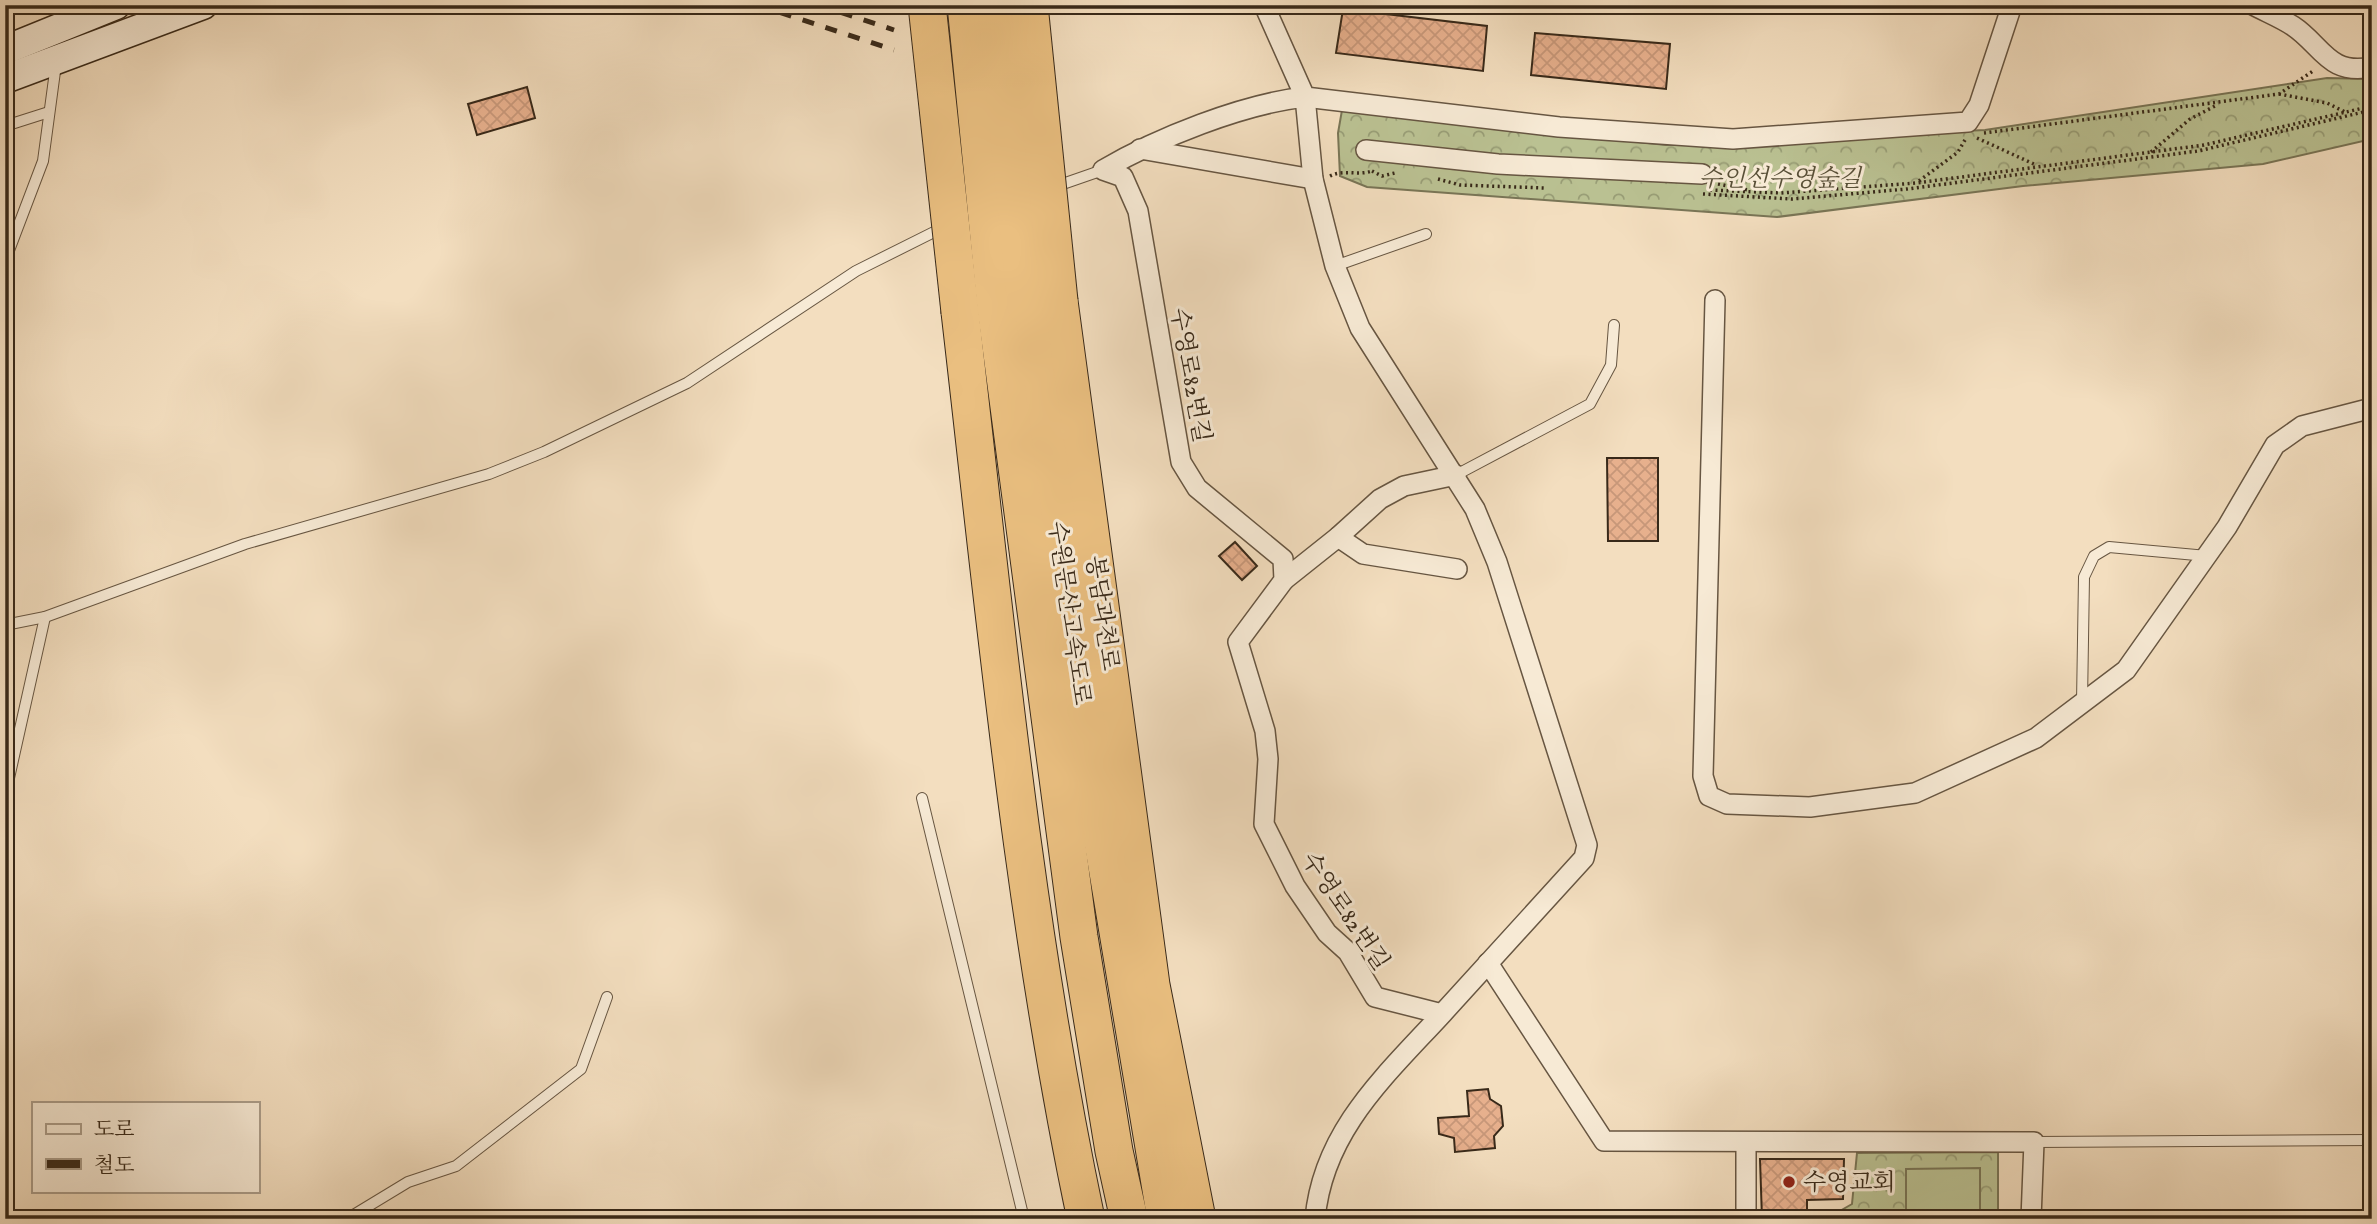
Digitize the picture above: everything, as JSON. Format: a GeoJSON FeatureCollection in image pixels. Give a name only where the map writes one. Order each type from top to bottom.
{"type":"FeatureCollection","features":[{"type":"Feature","properties":{"kind":"highway"},"geometry":{"type":"LineString","coordinates":[[927,5],[1014,772],[1057,1081],[1086,1219]]}},
{"type":"Feature","properties":{"kind":"highway","name":"수원문산고속도로"},"geometry":{"type":"LineString","coordinates":[[966,5],[1027,305],[1103,842],[1166,1219]]}},
{"type":"Feature","properties":{"kind":"highway","name":"수원문산고속도로"},"geometry":{"type":"LineString","coordinates":[[996,5],[1027,305],[1079,937],[1114,1151],[1129,1219]]}},
{"type":"Feature","properties":{"kind":"highway","name":"봉담과천로"},"geometry":{"type":"LineString","coordinates":[[1028,5],[1027,305],[1151,985],[1198,1219]]}},
{"type":"Feature","properties":{"kind":"main road"},"geometry":{"type":"LineString","coordinates":[[5,50],[58,31],[116,5]]}},
{"type":"Feature","properties":{"kind":"main road"},"geometry":{"type":"LineString","coordinates":[[5,79],[58,31],[203,5]]}},
{"type":"Feature","properties":{"kind":"street"},"geometry":{"type":"LineString","coordinates":[[1264,5],[1305,97],[1322,178],[1335,266],[1360,328],[1456,475],[1475,509],[1497,562],[1587,849],[1584,858],[1368,1095],[1328,1160],[1318,1188],[1315,1219]]}},
{"type":"Feature","properties":{"kind":"street"},"geometry":{"type":"LineString","coordinates":[[1103,170],[1139,149],[1273,101],[1305,97],[1559,127],[1733,139],[1968,122],[1979,105],[2012,5]]}},
{"type":"Feature","properties":{"kind":"street"},"geometry":{"type":"LineString","coordinates":[[2253,5],[2295,27],[2328,61],[2359,70],[2372,67]]}},
{"type":"Feature","properties":{"kind":"street"},"geometry":{"type":"LineString","coordinates":[[1139,149],[1322,178]]}},
{"type":"Feature","properties":{"kind":"street"},"geometry":{"type":"LineString","coordinates":[[1366,150],[1698,186]]}},
{"type":"Feature","properties":{"kind":"street","name":"수영로82번길"},"geometry":{"type":"LineString","coordinates":[[1103,170],[1123,177],[1138,211],[1181,462],[1197,488],[1283,559],[1284,580],[1238,642],[1265,731],[1268,759],[1264,824],[1295,886],[1327,933],[1348,952],[1375,997],[1442,1014]]}},
{"type":"Feature","properties":{"kind":"street"},"geometry":{"type":"LineString","coordinates":[[1715,300],[1703,776],[1709,796],[1727,804],[1810,807],[1915,793],[2036,738],[2126,670],[2207,556],[2265,466],[2275,445],[2302,426],[2372,408]]}},
{"type":"Feature","properties":{"kind":"street"},"geometry":{"type":"LineString","coordinates":[[1284,580],[1380,499],[1404,486],[1456,475]]}},
{"type":"Feature","properties":{"kind":"street"},"geometry":{"type":"LineString","coordinates":[[1338,537],[1363,554],[1457,569]]}},
{"type":"Feature","properties":{"kind":"street"},"geometry":{"type":"LineString","coordinates":[[1488,963],[1604,1141],[2034,1142],[2031,1219]]}},
{"type":"Feature","properties":{"kind":"street"},"geometry":{"type":"LineString","coordinates":[[1746,1143],[1746,1219]]}},
{"type":"Feature","properties":{"kind":"lane"},"geometry":{"type":"LineString","coordinates":[[5,261],[43,161],[58,31]]}},
{"type":"Feature","properties":{"kind":"lane"},"geometry":{"type":"LineString","coordinates":[[5,126],[49,112]]}},
{"type":"Feature","properties":{"kind":"lane"},"geometry":{"type":"LineString","coordinates":[[1041,192],[1103,170]]}},
{"type":"Feature","properties":{"kind":"lane"},"geometry":{"type":"LineString","coordinates":[[978,215],[1028,197]]}},
{"type":"Feature","properties":{"kind":"lane"},"geometry":{"type":"LineString","coordinates":[[5,625],[44,617],[246,544],[489,474],[544,452],[687,383],[856,271],[928,233],[966,219]]}},
{"type":"Feature","properties":{"kind":"lane"},"geometry":{"type":"LineString","coordinates":[[1335,266],[1426,234]]}},
{"type":"Feature","properties":{"kind":"lane"},"geometry":{"type":"LineString","coordinates":[[1456,475],[1590,404],[1611,365],[1614,325]]}},
{"type":"Feature","properties":{"kind":"lane"},"geometry":{"type":"LineString","coordinates":[[2082,703],[2084,577],[2094,556],[2109,547],[2207,556]]}},
{"type":"Feature","properties":{"kind":"lane"},"geometry":{"type":"LineString","coordinates":[[5,796],[44,617]]}},
{"type":"Feature","properties":{"kind":"lane"},"geometry":{"type":"LineString","coordinates":[[922,798],[1024,1219]]}},
{"type":"Feature","properties":{"kind":"lane"},"geometry":{"type":"LineString","coordinates":[[346,1219],[408,1182],[456,1166],[581,1069],[607,997]]}},
{"type":"Feature","properties":{"kind":"lane"},"geometry":{"type":"LineString","coordinates":[[2034,1142],[2372,1140]]}},
{"type":"Feature","properties":{"kind":"path"},"geometry":{"type":"LineString","coordinates":[[2280,94],[2328,61]]}},
{"type":"Feature","properties":{"kind":"path"},"geometry":{"type":"LineString","coordinates":[[1968,135],[2280,94],[2327,103],[2346,112]]}},
{"type":"Feature","properties":{"kind":"path"},"geometry":{"type":"LineString","coordinates":[[2151,152],[2190,120],[2220,104]]}},
{"type":"Feature","properties":{"kind":"path"},"geometry":{"type":"LineString","coordinates":[[1698,186],[1781,193],[1916,183],[2204,145],[2372,108]]}},
{"type":"Feature","properties":{"kind":"path"},"geometry":{"type":"LineString","coordinates":[[1698,186],[1792,199],[1908,189],[2044,169],[2198,151],[2372,108]]}},
{"type":"Feature","properties":{"kind":"path"},"geometry":{"type":"LineString","coordinates":[[1968,135],[2000,146],[2044,169]]}},
{"type":"Feature","properties":{"kind":"path"},"geometry":{"type":"LineString","coordinates":[[1908,189],[1958,152],[1968,135]]}},
{"type":"Feature","properties":{"kind":"path"},"geometry":{"type":"LineString","coordinates":[[1322,178],[1345,171],[1363,174],[1372,171]]}},
{"type":"Feature","properties":{"kind":"path"},"geometry":{"type":"LineString","coordinates":[[1545,182],[1489,183],[1436,175],[1460,185],[1548,187]]}},
{"type":"Feature","properties":{"kind":"path"},"geometry":{"type":"LineString","coordinates":[[1698,186],[1719,185],[1781,193]]}},
{"type":"Feature","properties":{"kind":"green space","name":"수인선수영숲길"},"geometry":{"type":"Polygon","coordinates":[[[2327,78],[2372,79],[2372,139],[2263,164],[2023,186],[1777,217],[1367,187],[1340,176],[1338,133],[1342,110],[1666,145],[1985,130],[2327,78]]]}},
{"type":"Feature","properties":{"kind":"green space"},"geometry":{"type":"Polygon","coordinates":[[[1998,1152],[1998,1219],[1826,1219],[1852,1204],[1857,1153],[1998,1152]]]}},
{"type":"Feature","properties":{"kind":"green space"},"geometry":{"type":"Polygon","coordinates":[[[1980,1168],[1980,1219],[1906,1219],[1906,1169],[1980,1168]]]}},
{"type":"Feature","properties":{"kind":"building"},"geometry":{"type":"Polygon","coordinates":[[[1343,9],[1487,26],[1483,71],[1336,53],[1343,9]]]}},
{"type":"Feature","properties":{"kind":"building"},"geometry":{"type":"Polygon","coordinates":[[[1535,33],[1670,44],[1666,89],[1531,75],[1535,33]]]}},
{"type":"Feature","properties":{"kind":"building"},"geometry":{"type":"Polygon","coordinates":[[[527,87],[535,118],[477,135],[468,104],[527,87]]]}},
{"type":"Feature","properties":{"kind":"building"},"geometry":{"type":"Polygon","coordinates":[[[1607,458],[1658,458],[1658,541],[1608,541],[1607,458]]]}},
{"type":"Feature","properties":{"kind":"building"},"geometry":{"type":"Polygon","coordinates":[[[1235,542],[1257,566],[1242,580],[1219,556],[1235,542]]]}},
{"type":"Feature","properties":{"kind":"building"},"geometry":{"type":"Polygon","coordinates":[[[1488,1089],[1490,1099],[1501,1106],[1503,1126],[1494,1136],[1495,1148],[1455,1152],[1454,1138],[1439,1134],[1438,1118],[1469,1116],[1467,1091],[1488,1089]]]}},
{"type":"Feature","properties":{"kind":"building"},"geometry":{"type":"Polygon","coordinates":[[[1760,1159],[1844,1159],[1843,1199],[1807,1200],[1807,1219],[1762,1219],[1760,1159]]]}},
{"type":"Feature","properties":{"kind":"railway"},"geometry":{"type":"LineString","coordinates":[[757,5],[894,50]]}},
{"type":"Feature","properties":{"kind":"railway"},"geometry":{"type":"LineString","coordinates":[[818,5],[894,30]]}},
{"type":"Feature","properties":{"kind":"place","name":"수영교회"},"geometry":{"type":"Point","coordinates":[1789,1182]}}]}
